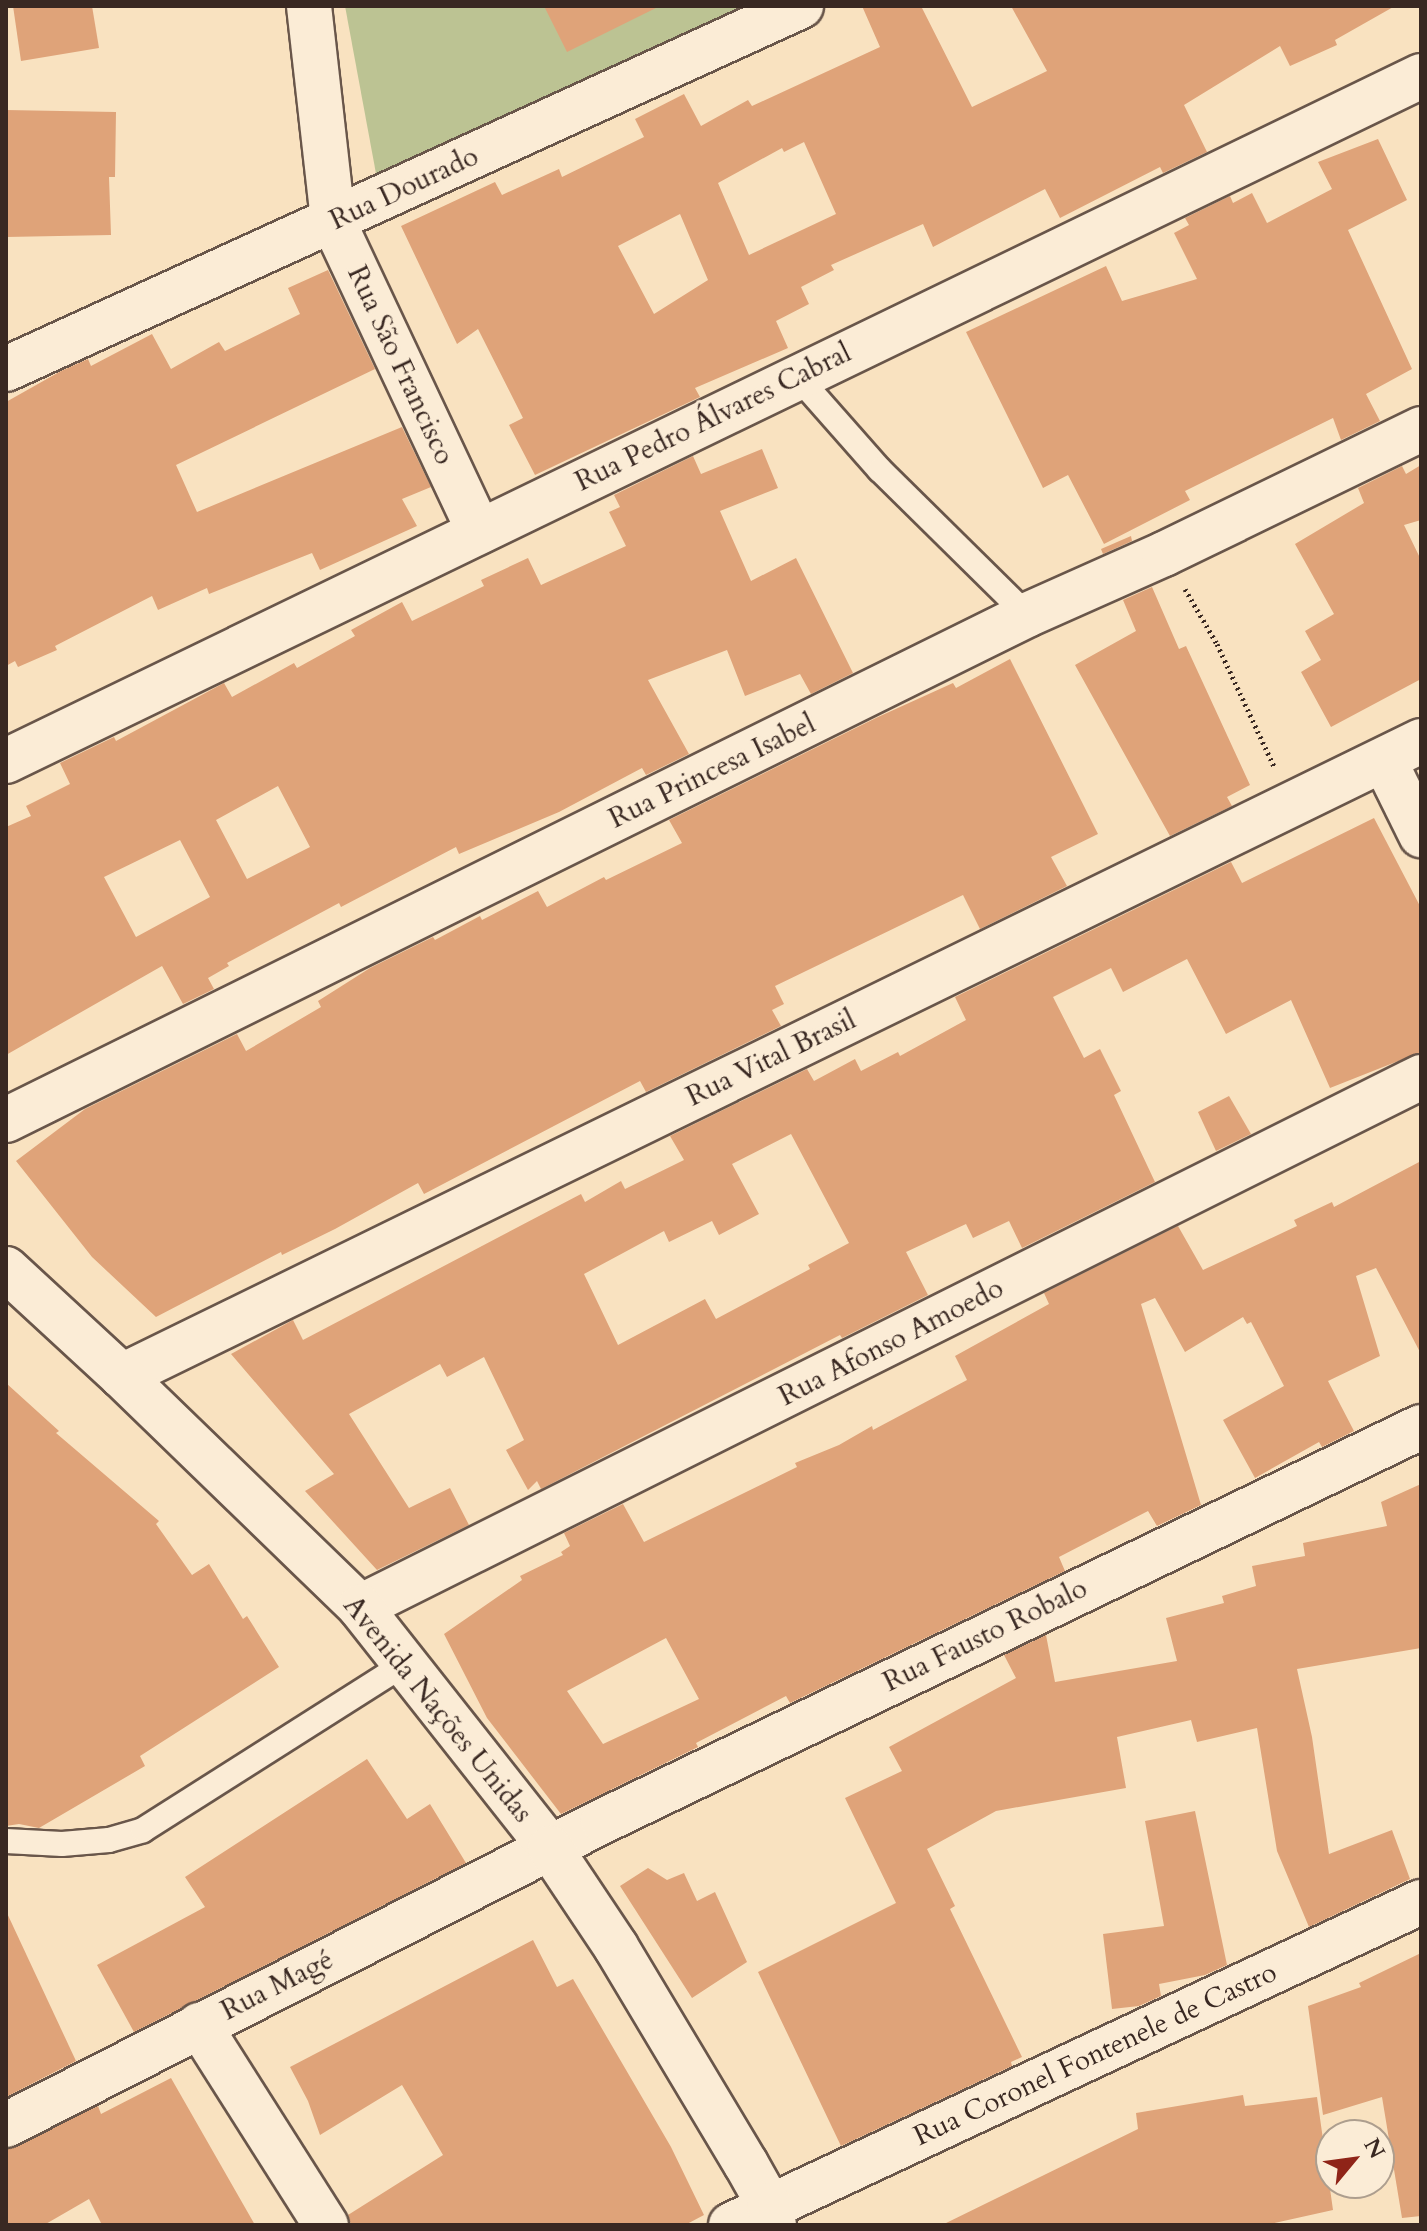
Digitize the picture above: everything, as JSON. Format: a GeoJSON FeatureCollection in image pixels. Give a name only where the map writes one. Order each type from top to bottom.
{"type":"FeatureCollection","features":[{"type":"Feature","properties":{"kind":"street","name":"Rua São Francisco"},"geometry":{"type":"LineString","coordinates":[[309,6],[333,221],[479,531]]}},
{"type":"Feature","properties":{"kind":"street","name":"Rua Dourado"},"geometry":{"type":"LineString","coordinates":[[6,369],[801,6]]}},
{"type":"Feature","properties":{"kind":"street","name":"Rua Pedro Álvares Cabral"},"geometry":{"type":"LineString","coordinates":[[6,761],[1421,76]]}},
{"type":"Feature","properties":{"kind":"street","name":"Rua Princesa Isabel"},"geometry":{"type":"LineString","coordinates":[[6,1120],[1027,615],[1164,554],[1421,429]]}},
{"type":"Feature","properties":{"kind":"street","name":"Rua Vital Brasil"},"geometry":{"type":"LineString","coordinates":[[122,1376],[1403,750]]}},
{"type":"Feature","properties":{"kind":"street"},"geometry":{"type":"LineString","coordinates":[[1403,750],[1421,835]]}},
{"type":"Feature","properties":{"kind":"street","name":"Rua Afonso Amoedo"},"geometry":{"type":"LineString","coordinates":[[360,1607],[1421,1077]]}},
{"type":"Feature","properties":{"kind":"street","name":"Avenida Nações Unidas"},"geometry":{"type":"LineString","coordinates":[[6,1269],[122,1376],[360,1607],[550,1848],[616,1947],[758,2218]]}},
{"type":"Feature","properties":{"kind":"street","name":"Rua Fausto Robalo"},"geometry":{"type":"LineString","coordinates":[[550,1848],[880,1685],[1421,1427]]}},
{"type":"Feature","properties":{"kind":"street","name":"Rua Magé"},"geometry":{"type":"LineString","coordinates":[[6,2125],[81,2090],[199,2025],[550,1848]]}},
{"type":"Feature","properties":{"kind":"street","name":"Rua Coronel Fontenele de Castro"},"geometry":{"type":"LineString","coordinates":[[758,2218],[1421,1902]]}},
{"type":"Feature","properties":{"kind":"street"},"geometry":{"type":"LineString","coordinates":[[199,2025],[326,2225]]}},
{"type":"Feature","properties":{"kind":"lane"},"geometry":{"type":"LineString","coordinates":[[797,376],[880,470],[1027,615]]}},
{"type":"Feature","properties":{"kind":"lane"},"geometry":{"type":"LineString","coordinates":[[6,1841],[62,1844],[109,1840],[143,1830],[405,1664]]}},
{"type":"Feature","properties":{"kind":"path"},"geometry":{"type":"LineString","coordinates":[[1164,554],[1217,644],[1292,804]]}},
{"type":"Feature","properties":{"kind":"green space"},"geometry":{"type":"Polygon","coordinates":[[[345,6],[743,6],[377,179],[345,6]]]}},
{"type":"Feature","properties":{"kind":"building"},"geometry":{"type":"Polygon","coordinates":[[[13,6],[92,6],[99,48],[21,61],[13,6]]]}},
{"type":"Feature","properties":{"kind":"building"},"geometry":{"type":"Polygon","coordinates":[[[544,6],[660,6],[567,52],[544,6]]]}},
{"type":"Feature","properties":{"kind":"building"},"geometry":{"type":"Polygon","coordinates":[[[862,6],[921,6],[972,107],[1047,71],[1011,6],[1395,6],[1335,40],[1337,45],[1290,66],[1280,46],[1184,105],[1207,152],[1163,173],[1160,167],[1060,218],[1045,189],[933,247],[923,224],[831,265],[834,270],[801,287],[809,304],[776,321],[788,348],[695,388],[700,397],[535,475],[509,425],[523,418],[478,329],[457,344],[401,226],[495,182],[502,195],[559,169],[562,177],[644,137],[635,119],[684,94],[701,126],[748,100],[752,106],[880,47],[862,6]],[[804,142],[784,152],[782,148],[718,183],[749,255],[836,214],[804,142]],[[680,214],[618,246],[654,314],[708,280],[680,214]]]}},
{"type":"Feature","properties":{"kind":"building"},"geometry":{"type":"Polygon","coordinates":[[[6,110],[116,112],[115,177],[109,177],[111,235],[6,237],[6,110]]]}},
{"type":"Feature","properties":{"kind":"building"},"geometry":{"type":"Polygon","coordinates":[[[1378,139],[1407,200],[1348,230],[1412,369],[1366,394],[1380,421],[1341,440],[1333,418],[1185,491],[1190,500],[1104,544],[1068,475],[1043,488],[966,332],[1106,266],[1122,301],[1197,279],[1174,233],[1189,225],[1185,218],[1230,196],[1233,203],[1252,193],[1267,223],[1332,189],[1318,162],[1378,139]]]}},
{"type":"Feature","properties":{"kind":"building"},"geometry":{"type":"Polygon","coordinates":[[[328,270],[375,369],[176,465],[197,512],[402,427],[431,487],[402,499],[417,526],[320,570],[312,553],[209,594],[207,588],[158,610],[152,596],[55,646],[57,650],[18,667],[15,661],[6,666],[6,402],[61,371],[88,359],[91,366],[152,334],[171,369],[219,342],[225,351],[300,314],[288,288],[328,270]]]}},
{"type":"Feature","properties":{"kind":"building"},"geometry":{"type":"Polygon","coordinates":[[[762,449],[778,488],[720,511],[751,581],[796,558],[853,673],[811,694],[800,674],[745,696],[727,650],[648,680],[689,754],[646,775],[642,768],[559,812],[459,854],[456,847],[341,907],[339,903],[227,963],[229,966],[208,978],[214,989],[183,1004],[162,966],[6,1055],[6,827],[31,816],[26,806],[70,784],[60,763],[114,737],[116,741],[224,683],[232,697],[294,663],[297,668],[355,636],[351,630],[402,602],[412,621],[484,586],[481,580],[528,558],[541,585],[626,546],[609,512],[620,507],[614,495],[693,456],[701,474],[762,449]],[[278,786],[216,820],[247,879],[310,847],[278,786]],[[180,840],[104,877],[136,937],[210,897],[180,840]]]}},
{"type":"Feature","properties":{"kind":"building"},"geometry":{"type":"Polygon","coordinates":[[[1421,465],[1421,520],[1404,525],[1421,560],[1421,679],[1331,727],[1301,672],[1321,660],[1305,631],[1334,614],[1295,544],[1364,503],[1358,488],[1402,466],[1406,474],[1421,465]]]}},
{"type":"Feature","properties":{"kind":"building"},"geometry":{"type":"Polygon","coordinates":[[[1131,536],[1132,541],[1103,554],[1101,549],[1131,536]]]}},
{"type":"Feature","properties":{"kind":"building"},"geometry":{"type":"Polygon","coordinates":[[[1152,587],[1179,649],[1186,646],[1250,785],[1227,797],[1232,806],[1170,836],[1075,665],[1136,631],[1123,600],[1152,587]]]}},
{"type":"Feature","properties":{"kind":"building"},"geometry":{"type":"Polygon","coordinates":[[[1010,659],[1098,834],[1051,857],[1067,886],[980,929],[963,895],[775,986],[784,1004],[772,1010],[781,1026],[646,1092],[640,1081],[424,1194],[418,1183],[335,1229],[282,1255],[281,1252],[156,1317],[92,1257],[16,1161],[85,1109],[237,1034],[246,1051],[321,1007],[318,1001],[370,968],[433,937],[435,940],[480,916],[482,920],[538,891],[547,907],[604,877],[606,880],[682,843],[669,820],[878,717],[953,683],[956,688],[1010,659]]]}},
{"type":"Feature","properties":{"kind":"building"},"geometry":{"type":"Polygon","coordinates":[[[1374,818],[1421,908],[1421,1052],[1330,1088],[1291,1000],[1226,1034],[1187,959],[1123,992],[1111,968],[1053,997],[1084,1058],[1100,1049],[1121,1091],[1114,1095],[1155,1182],[1022,1248],[1009,1221],[973,1238],[966,1224],[906,1252],[928,1295],[842,1338],[840,1335],[541,1489],[537,1481],[528,1490],[506,1450],[524,1440],[484,1357],[447,1377],[440,1364],[349,1414],[409,1508],[450,1488],[469,1525],[377,1570],[305,1491],[334,1474],[231,1354],[293,1320],[303,1340],[581,1194],[585,1202],[621,1181],[625,1189],[684,1160],[670,1136],[807,1069],[814,1081],[855,1059],[861,1071],[898,1052],[900,1056],[966,1020],[955,997],[1231,862],[1242,883],[1374,818]],[[791,1134],[732,1164],[759,1214],[719,1235],[712,1221],[669,1242],[664,1231],[584,1274],[618,1345],[705,1299],[716,1319],[810,1269],[808,1265],[849,1243],[791,1134]]]}},
{"type":"Feature","properties":{"kind":"building"},"geometry":{"type":"Polygon","coordinates":[[[1229,1096],[1251,1134],[1216,1151],[1198,1112],[1229,1096]]]}},
{"type":"Feature","properties":{"kind":"building"},"geometry":{"type":"Polygon","coordinates":[[[1421,1161],[1421,1354],[1376,1268],[1356,1276],[1380,1356],[1328,1381],[1354,1431],[1322,1447],[1319,1442],[1255,1478],[1223,1420],[1284,1386],[1251,1322],[1247,1324],[1243,1317],[1185,1352],[1155,1298],[1141,1304],[1201,1505],[1157,1526],[1148,1511],[1059,1557],[1065,1571],[790,1703],[786,1696],[696,1743],[698,1747],[561,1814],[487,1718],[444,1634],[522,1580],[520,1576],[563,1555],[561,1552],[570,1546],[564,1533],[623,1504],[644,1542],[797,1467],[795,1463],[839,1445],[872,1426],[873,1430],[967,1380],[955,1356],[1049,1304],[1044,1293],[1178,1226],[1203,1270],[1297,1226],[1294,1220],[1332,1202],[1334,1207],[1421,1161]],[[666,1638],[567,1691],[603,1744],[699,1699],[666,1638]]]}},
{"type":"Feature","properties":{"kind":"building"},"geometry":{"type":"Polygon","coordinates":[[[6,1383],[59,1431],[56,1433],[159,1521],[156,1524],[192,1575],[209,1564],[243,1619],[247,1616],[279,1667],[140,1756],[145,1766],[39,1828],[19,1824],[6,1826],[6,1383]]]}},
{"type":"Feature","properties":{"kind":"building"},"geometry":{"type":"Polygon","coordinates":[[[1421,1484],[1421,1648],[1297,1669],[1312,1737],[1329,1854],[1392,1830],[1410,1879],[1309,1927],[1277,1851],[1257,1728],[1197,1742],[1191,1720],[1117,1737],[1126,1788],[996,1811],[927,1849],[955,1906],[950,1909],[1022,2057],[1011,2062],[1012,2066],[841,2146],[758,1972],[896,1903],[845,1798],[902,1771],[889,1747],[1016,1678],[1004,1655],[1046,1635],[1055,1682],[1177,1661],[1166,1618],[1224,1603],[1222,1596],[1256,1586],[1252,1566],[1305,1556],[1303,1543],[1387,1526],[1381,1502],[1421,1484]]]}},
{"type":"Feature","properties":{"kind":"building"},"geometry":{"type":"Polygon","coordinates":[[[367,1759],[407,1819],[430,1804],[466,1863],[134,2032],[97,1965],[205,1907],[185,1877],[367,1759]]]}},
{"type":"Feature","properties":{"kind":"building"},"geometry":{"type":"Polygon","coordinates":[[[1195,1811],[1227,1965],[1205,1975],[1159,1984],[1161,1996],[1139,2006],[1112,2009],[1103,1934],[1164,1926],[1145,1821],[1195,1811]]]}},
{"type":"Feature","properties":{"kind":"building"},"geometry":{"type":"Polygon","coordinates":[[[648,1868],[667,1880],[684,1873],[697,1901],[715,1892],[747,1962],[692,1998],[620,1886],[648,1868]]]}},
{"type":"Feature","properties":{"kind":"building"},"geometry":{"type":"Polygon","coordinates":[[[6,1911],[76,2061],[6,2097],[6,1911]]]}},
{"type":"Feature","properties":{"kind":"building"},"geometry":{"type":"Polygon","coordinates":[[[533,1940],[557,1987],[573,1979],[671,2147],[704,2215],[685,2225],[351,2225],[348,2215],[443,2155],[402,2085],[320,2135],[308,2101],[290,2067],[533,1940]]]}},
{"type":"Feature","properties":{"kind":"building"},"geometry":{"type":"Polygon","coordinates":[[[1421,1953],[1421,2216],[1402,2218],[1395,2176],[1395,2119],[1386,2119],[1382,2097],[1323,2115],[1308,2006],[1361,1987],[1359,1983],[1421,1953]]]}},
{"type":"Feature","properties":{"kind":"building"},"geometry":{"type":"Polygon","coordinates":[[[171,2078],[255,2225],[102,2225],[89,2199],[44,2225],[6,2225],[6,2150],[98,2106],[101,2114],[171,2078]]]}},
{"type":"Feature","properties":{"kind":"building"},"geometry":{"type":"Polygon","coordinates":[[[1243,2095],[1245,2106],[1317,2097],[1320,2119],[1315,2119],[1315,2199],[1331,2199],[1333,2210],[1265,2225],[942,2225],[1138,2129],[1136,2113],[1243,2095]]]}}]}
